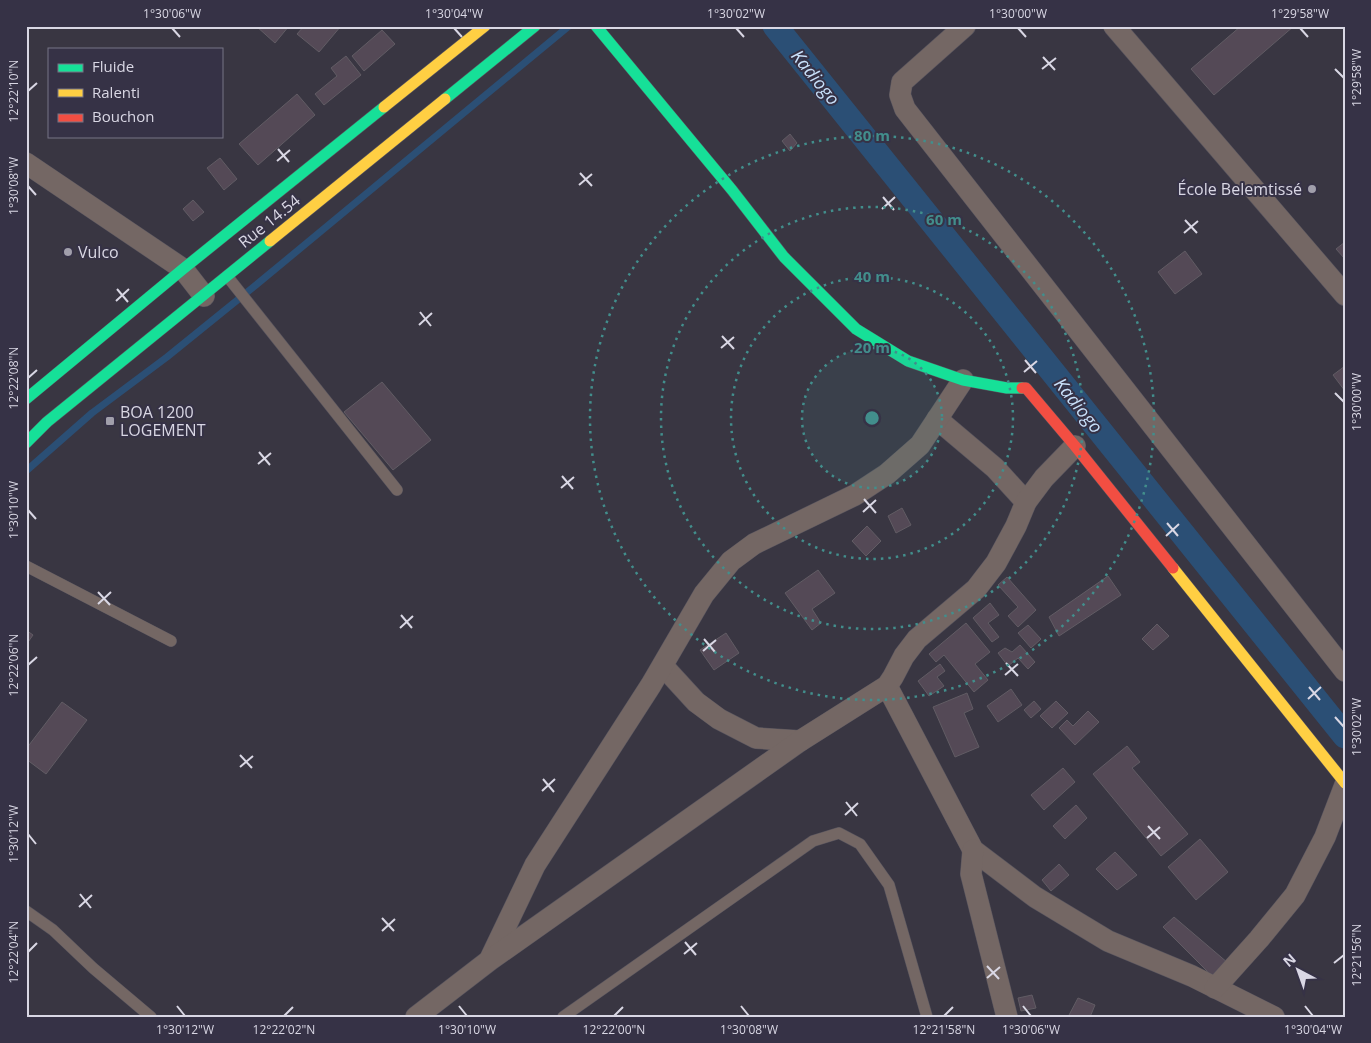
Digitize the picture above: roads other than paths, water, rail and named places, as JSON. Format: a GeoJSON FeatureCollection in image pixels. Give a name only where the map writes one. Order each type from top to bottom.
{"type":"FeatureCollection","features":[{"type":"Feature","properties":{"kind":"main road","name":"Rue 14.54"},"geometry":{"type":"LineString","coordinates":[[26,399],[485,26]]}},
{"type":"Feature","properties":{"kind":"main road","name":"Rue 14.54"},"geometry":{"type":"LineString","coordinates":[[26,443],[48,422],[535,26]]}},
{"type":"Feature","properties":{"kind":"main road"},"geometry":{"type":"LineString","coordinates":[[596,26],[732,190],[784,257],[856,329],[908,361],[963,380],[1006,388],[1026,388],[1075,446],[1345,784]]}},
{"type":"Feature","properties":{"kind":"street"},"geometry":{"type":"LineString","coordinates":[[965,26],[902,82],[900,95],[905,109],[1345,671]]}},
{"type":"Feature","properties":{"kind":"street"},"geometry":{"type":"LineString","coordinates":[[1114,26],[1345,294]]}},
{"type":"Feature","properties":{"kind":"street"},"geometry":{"type":"LineString","coordinates":[[26,162],[184,269],[204,296]]}},
{"type":"Feature","properties":{"kind":"street"},"geometry":{"type":"LineString","coordinates":[[490,960],[536,865],[662,666],[704,594],[731,561],[754,544],[855,495],[887,474],[920,445],[963,380]]}},
{"type":"Feature","properties":{"kind":"street"},"geometry":{"type":"LineString","coordinates":[[937,419],[995,468],[1026,502]]}},
{"type":"Feature","properties":{"kind":"street"},"geometry":{"type":"LineString","coordinates":[[416,1017],[490,960],[800,741],[887,686],[904,656],[917,639],[976,589],[996,563],[1016,526],[1026,502],[1044,478],[1075,446]]}},
{"type":"Feature","properties":{"kind":"street"},"geometry":{"type":"LineString","coordinates":[[662,666],[696,702],[719,719],[756,738],[800,741]]}},
{"type":"Feature","properties":{"kind":"street"},"geometry":{"type":"LineString","coordinates":[[887,686],[973,850],[1035,897],[1108,941],[1192,976],[1274,1017]]}},
{"type":"Feature","properties":{"kind":"street"},"geometry":{"type":"LineString","coordinates":[[1215,988],[1295,895],[1325,837],[1345,784]]}},
{"type":"Feature","properties":{"kind":"street"},"geometry":{"type":"LineString","coordinates":[[973,850],[971,874],[1007,1017]]}},
{"type":"Feature","properties":{"kind":"lane"},"geometry":{"type":"LineString","coordinates":[[227,276],[397,490]]}},
{"type":"Feature","properties":{"kind":"lane"},"geometry":{"type":"LineString","coordinates":[[26,566],[171,640]]}},
{"type":"Feature","properties":{"kind":"lane"},"geometry":{"type":"LineString","coordinates":[[564,1017],[813,841],[840,833],[860,844],[888,885],[928,1017]]}},
{"type":"Feature","properties":{"kind":"lane"},"geometry":{"type":"LineString","coordinates":[[26,911],[53,930],[93,968],[151,1017]]}},
{"type":"Feature","properties":{"kind":"waterway"},"geometry":{"type":"LineString","coordinates":[[26,471],[92,413],[167,357],[256,285],[569,26]]}},
{"type":"Feature","properties":{"kind":"waterway","name":"Kadiogo"},"geometry":{"type":"LineString","coordinates":[[775,26],[1345,736]]}},
{"type":"Feature","properties":{"kind":"place","name":"École Belemtissé"},"geometry":{"type":"Point","coordinates":[1312,189]}},
{"type":"Feature","properties":{"kind":"place","name":"Vulco"},"geometry":{"type":"Point","coordinates":[68,252]}},
{"type":"Feature","properties":{"kind":"place","name":"BOA 1200 LOGEMENT"},"geometry":{"type":"Point","coordinates":[110,421]}}]}
